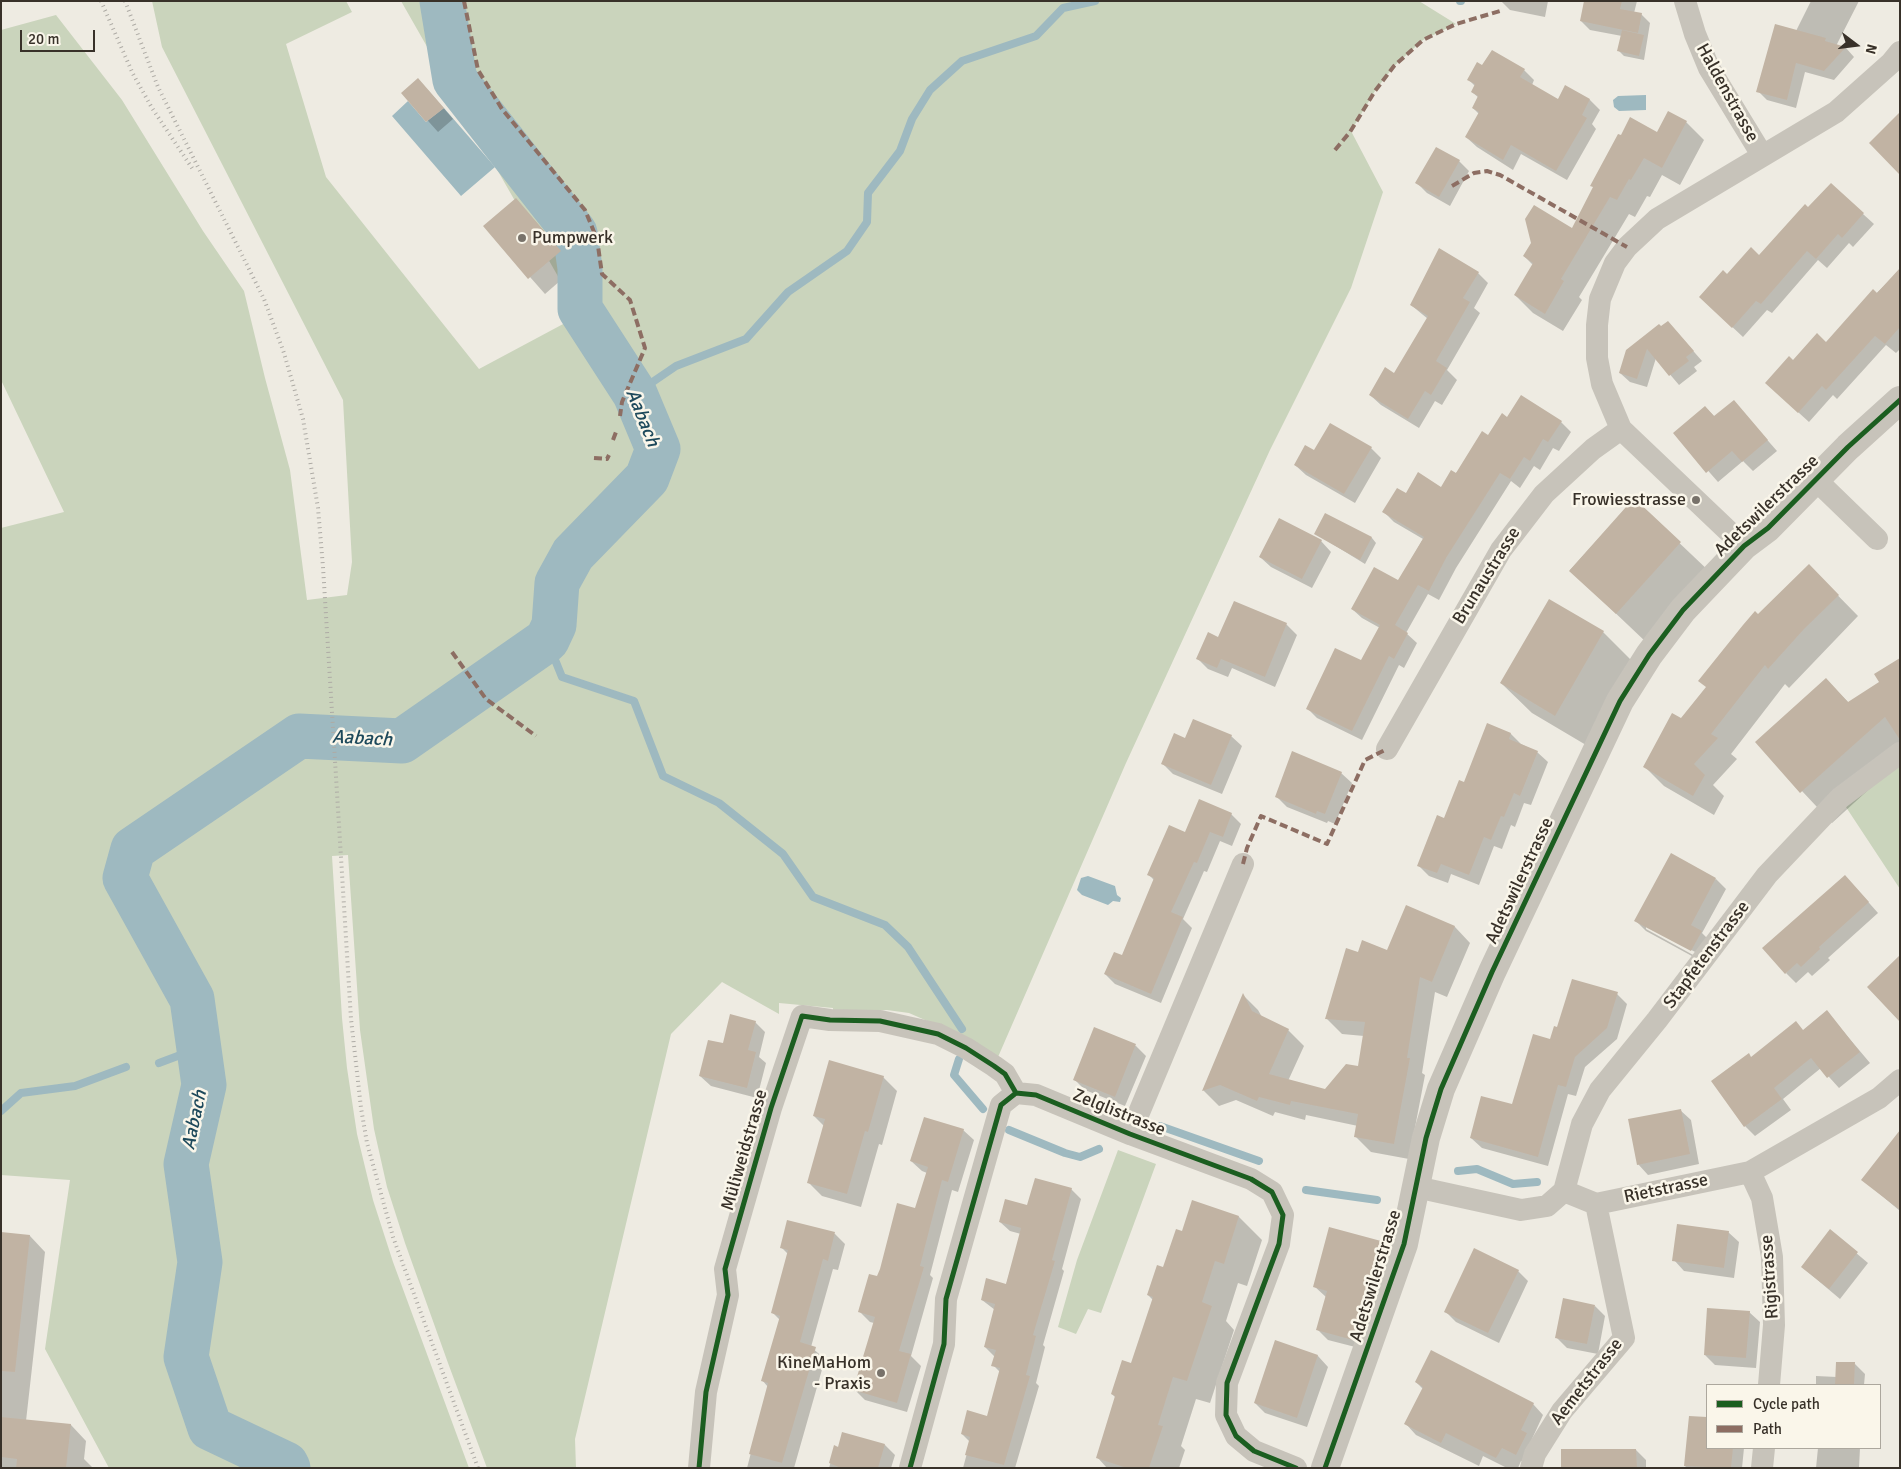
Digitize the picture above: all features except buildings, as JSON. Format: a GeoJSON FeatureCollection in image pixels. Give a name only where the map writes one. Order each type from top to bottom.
{"type":"FeatureCollection","features":[{"type":"Feature","properties":{"kind":"street","name":"Haldenstrasse"},"geometry":{"type":"LineString","coordinates":[[1685,1],[1695,34],[1709,68],[1762,155]]}},
{"type":"Feature","properties":{"kind":"street"},"geometry":{"type":"LineString","coordinates":[[1744,546],[1621,428],[1602,384],[1596,343],[1600,299],[1615,263],[1627,246],[1657,219],[1836,112],[1891,63],[1900,52]]}},
{"type":"Feature","properties":{"kind":"street","name":"Adetswilerstrasse"},"geometry":{"type":"LineString","coordinates":[[1325,1468],[1404,1244],[1426,1138],[1441,1089],[1459,1044],[1620,701],[1649,655],[1683,610],[1744,546],[1768,528],[1814,479],[1900,400]]}},
{"type":"Feature","properties":{"kind":"street","name":"Brunaustrasse"},"geometry":{"type":"LineString","coordinates":[[1387,749],[1501,550],[1544,494],[1593,449],[1621,428]]}},
{"type":"Feature","properties":{"kind":"street"},"geometry":{"type":"LineString","coordinates":[[1814,479],[1876,538]]}},
{"type":"Feature","properties":{"kind":"street","name":"Stapfetenstrasse"},"geometry":{"type":"LineString","coordinates":[[1564,1192],[1582,1124],[1600,1090],[1657,1020],[1767,875],[1840,798],[1900,754]]}},
{"type":"Feature","properties":{"kind":"street","name":"Zelglistrasse"},"geometry":{"type":"LineString","coordinates":[[1130,1134],[1243,864]]}},
{"type":"Feature","properties":{"kind":"street","name":"Müliweidstrasse"},"geometry":{"type":"LineString","coordinates":[[699,1468],[706,1392],[728,1295],[725,1269],[771,1108],[802,1016],[830,1020],[880,1021],[938,1034],[966,1048],[1005,1074],[1016,1092]]}},
{"type":"Feature","properties":{"kind":"street","name":"Rietstrasse"},"geometry":{"type":"LineString","coordinates":[[1596,1204],[1750,1172],[1879,1098],[1900,1080]]}},
{"type":"Feature","properties":{"kind":"street"},"geometry":{"type":"LineString","coordinates":[[910,1468],[944,1344],[946,1299],[1001,1105],[1016,1092]]}},
{"type":"Feature","properties":{"kind":"street","name":"Zelglistrasse"},"geometry":{"type":"LineString","coordinates":[[1016,1092],[1036,1094],[1130,1134],[1251,1179],[1272,1192],[1283,1214],[1279,1244],[1227,1383],[1226,1415],[1236,1436],[1254,1451],[1296,1468]]}},
{"type":"Feature","properties":{"kind":"street","name":"Rigistrasse"},"geometry":{"type":"LineString","coordinates":[[1750,1172],[1762,1198],[1772,1257],[1774,1325],[1769,1384]]}},
{"type":"Feature","properties":{"kind":"street"},"geometry":{"type":"LineString","coordinates":[[1416,1187],[1521,1210],[1547,1206],[1564,1192],[1596,1204]]}},
{"type":"Feature","properties":{"kind":"street","name":"Aemetstrasse"},"geometry":{"type":"LineString","coordinates":[[1531,1468],[1535,1454],[1562,1411],[1624,1338],[1596,1204]]}},
{"type":"Feature","properties":{"kind":"street"},"geometry":{"type":"LineString","coordinates":[[1762,1468],[1764,1449]]}},
{"type":"Feature","properties":{"kind":"green space"},"geometry":{"type":"Polygon","coordinates":[[[152,1],[346,1],[352,12],[286,44],[326,177],[479,369],[580,315],[401,1],[1419,1],[1456,24],[1423,40],[1394,66],[1375,91],[1351,131],[1383,192],[1351,288],[1270,450],[1126,763],[998,1057],[966,1038],[909,1013],[887,1010],[833,1012],[833,1008],[779,1003],[779,1014],[722,982],[671,1034],[575,1439],[576,1468],[487,1468],[405,1243],[387,1187],[374,1129],[360,1030],[348,855],[332,856],[342,1018],[357,1134],[373,1200],[393,1262],[469,1468],[109,1468],[45,1349],[70,1180],[1,1175],[1,528],[64,512],[1,380],[1,30],[56,15],[122,100],[203,231],[244,291],[290,470],[307,600],[347,595],[352,562],[343,400],[162,47],[152,1]]]}},
{"type":"Feature","properties":{"kind":"green space"},"geometry":{"type":"Polygon","coordinates":[[[1900,753],[1900,889],[1840,798],[1900,753]]]}},
{"type":"Feature","properties":{"kind":"green space"},"geometry":{"type":"Polygon","coordinates":[[[1118,1150],[1156,1164],[1101,1313],[1088,1309],[1076,1334],[1058,1327],[1077,1260],[1118,1150]]]}},
{"type":"Feature","properties":{"kind":"water"},"geometry":{"type":"Polygon","coordinates":[[[1646,95],[1646,110],[1619,111],[1614,107],[1613,100],[1618,96],[1646,95]]]}},
{"type":"Feature","properties":{"kind":"water"},"geometry":{"type":"Polygon","coordinates":[[[408,101],[426,122],[444,108],[495,167],[461,196],[392,116],[408,101]]]}},
{"type":"Feature","properties":{"kind":"water"},"geometry":{"type":"Polygon","coordinates":[[[1088,876],[1115,886],[1117,895],[1121,898],[1120,902],[1113,901],[1108,905],[1082,895],[1077,890],[1081,878],[1088,876]]]}},
{"type":"Feature","properties":{"kind":"waterway","name":"Aabach"},"geometry":{"type":"LineString","coordinates":[[288,1468],[286,1464],[210,1428],[186,1357],[200,1262],[186,1164],[204,1085],[192,999],[125,878],[133,849],[299,736],[402,741],[547,640],[554,625],[557,583],[573,554],[647,478],[658,449],[635,394],[580,309],[580,268],[575,233],[455,80],[442,1]]}},
{"type":"Feature","properties":{"kind":"waterway"},"geometry":{"type":"LineString","coordinates":[[635,394],[676,366],[746,339],[788,292],[847,251],[867,222],[868,193],[900,151],[912,119],[930,90],[962,61],[1036,36],[1063,8],[1095,1]]}},
{"type":"Feature","properties":{"kind":"waterway"},"geometry":{"type":"LineString","coordinates":[[547,640],[562,677],[634,701],[663,776],[719,803],[783,854],[813,897],[885,925],[908,947],[962,1029]]}},
{"type":"Feature","properties":{"kind":"waterway"},"geometry":{"type":"LineString","coordinates":[[159,1063],[199,1048]]}},
{"type":"Feature","properties":{"kind":"waterway"},"geometry":{"type":"LineString","coordinates":[[959,1059],[954,1075],[983,1109]]}},
{"type":"Feature","properties":{"kind":"waterway"},"geometry":{"type":"LineString","coordinates":[[1,1111],[21,1093],[75,1086],[126,1067]]}},
{"type":"Feature","properties":{"kind":"waterway"},"geometry":{"type":"LineString","coordinates":[[1160,1126],[1259,1161]]}},
{"type":"Feature","properties":{"kind":"waterway"},"geometry":{"type":"LineString","coordinates":[[1009,1130],[1065,1153],[1080,1157],[1099,1149]]}},
{"type":"Feature","properties":{"kind":"waterway"},"geometry":{"type":"LineString","coordinates":[[1458,1171],[1477,1169],[1513,1184],[1537,1182]]}},
{"type":"Feature","properties":{"kind":"waterway"},"geometry":{"type":"LineString","coordinates":[[1306,1190],[1377,1200]]}},
{"type":"Feature","properties":{"kind":"railway"},"geometry":{"type":"LineString","coordinates":[[101,1],[133,74],[152,108],[194,171]]}},
{"type":"Feature","properties":{"kind":"railway"},"geometry":{"type":"LineString","coordinates":[[125,1],[158,87],[264,299],[284,353],[303,419],[318,508],[323,567],[351,1019],[361,1108],[367,1143],[393,1237],[478,1468]]}},
{"type":"Feature","properties":{"kind":"marked path"},"geometry":{"type":"LineString","coordinates":[[464,1],[478,70],[502,109],[585,210],[597,239],[602,274],[630,300],[645,348],[622,402],[620,416]]}},
{"type":"Feature","properties":{"kind":"marked path"},"geometry":{"type":"LineString","coordinates":[[1335,150],[1350,132],[1375,91],[1394,66],[1423,40],[1456,24],[1500,11]]}},
{"type":"Feature","properties":{"kind":"marked path"},"geometry":{"type":"LineString","coordinates":[[1452,186],[1474,173],[1487,171],[1500,175],[1627,247]]}},
{"type":"Feature","properties":{"kind":"marked path"},"geometry":{"type":"LineString","coordinates":[[613,440],[616,432]]}},
{"type":"Feature","properties":{"kind":"marked path"},"geometry":{"type":"LineString","coordinates":[[594,458],[607,459],[609,455]]}},
{"type":"Feature","properties":{"kind":"marked path"},"geometry":{"type":"LineString","coordinates":[[452,652],[486,699],[536,736]]}},
{"type":"Feature","properties":{"kind":"marked path"},"geometry":{"type":"LineString","coordinates":[[1243,864],[1247,848],[1261,816],[1327,844],[1365,760],[1387,749]]}},
{"type":"Feature","properties":{"kind":"cycle path"},"geometry":{"type":"LineString","coordinates":[[1325,1468],[1404,1244],[1426,1138],[1441,1089],[1492,972],[1620,701],[1649,655],[1683,610],[1744,546],[1768,528],[1848,447],[1900,400]]}},
{"type":"Feature","properties":{"kind":"cycle path"},"geometry":{"type":"LineString","coordinates":[[699,1468],[706,1392],[728,1295],[725,1269],[771,1108],[802,1016],[830,1020],[880,1021],[938,1034],[966,1048],[1005,1074],[1016,1093]]}},
{"type":"Feature","properties":{"kind":"cycle path"},"geometry":{"type":"LineString","coordinates":[[910,1468],[944,1344],[946,1299],[1001,1105],[1016,1093],[1036,1095],[1130,1134],[1251,1179],[1272,1192],[1283,1215],[1279,1244],[1227,1383],[1226,1415],[1236,1436],[1254,1451],[1296,1468]]}},
{"type":"Feature","properties":{"kind":"place","name":"Pumpwerk"},"geometry":{"type":"Point","coordinates":[522,238]}},
{"type":"Feature","properties":{"kind":"place","name":"Frowiesstrasse"},"geometry":{"type":"Point","coordinates":[1696,500]}},
{"type":"Feature","properties":{"kind":"place","name":"KineMaHom - Praxis"},"geometry":{"type":"Point","coordinates":[881,1373]}}]}
